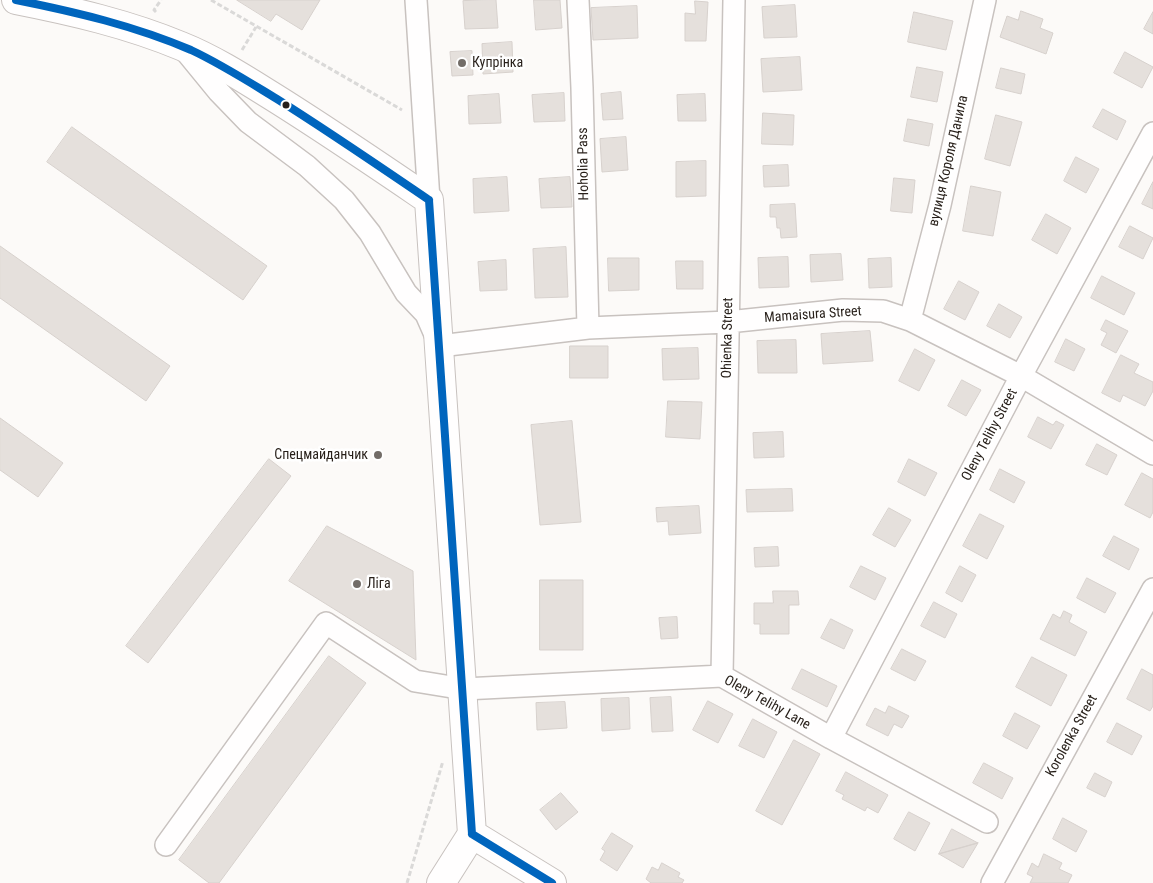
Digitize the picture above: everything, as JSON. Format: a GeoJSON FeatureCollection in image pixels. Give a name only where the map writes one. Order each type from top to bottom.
{"type":"FeatureCollection","features":[{"type":"Feature","properties":{"kind":"main road"},"geometry":{"type":"LineString","coordinates":[[29,1],[123,26],[182,46],[232,71],[279,100],[430,200],[464,689],[472,834],[441,883]]}},
{"type":"Feature","properties":{"kind":"main road"},"geometry":{"type":"LineString","coordinates":[[472,834],[552,883]]}},
{"type":"Feature","properties":{"kind":"street"},"geometry":{"type":"LineString","coordinates":[[416,0],[430,200]]}},
{"type":"Feature","properties":{"kind":"street","name":"Hoholia Pass"},"geometry":{"type":"LineString","coordinates":[[578,0],[588,328]]}},
{"type":"Feature","properties":{"kind":"street","name":"Ohienka Street"},"geometry":{"type":"LineString","coordinates":[[722,676],[734,0]]}},
{"type":"Feature","properties":{"kind":"street","name":"вулиця Короля Данила"},"geometry":{"type":"LineString","coordinates":[[910,320],[940,205],[985,0]]}},
{"type":"Feature","properties":{"kind":"street"},"geometry":{"type":"LineString","coordinates":[[182,46],[219,92],[248,122],[307,166],[344,200],[370,233],[406,294],[426,314],[440,346]]}},
{"type":"Feature","properties":{"kind":"street","name":"Oleny Telihy Street"},"geometry":{"type":"LineString","coordinates":[[831,738],[1021,376],[1153,133]]}},
{"type":"Feature","properties":{"kind":"street","name":"Mamaisura Street"},"geometry":{"type":"LineString","coordinates":[[440,346],[588,328],[728,322],[843,310],[883,311],[910,320],[1021,376],[1153,454]]}},
{"type":"Feature","properties":{"kind":"street","name":"Korolenka Street"},"geometry":{"type":"LineString","coordinates":[[992,883],[1153,589]]}},
{"type":"Feature","properties":{"kind":"street","name":"Oleny Telihy Lane"},"geometry":{"type":"LineString","coordinates":[[166,846],[326,623],[415,681],[464,689],[722,676],[831,738],[987,822]]}},
{"type":"Feature","properties":{"kind":"path"},"geometry":{"type":"LineString","coordinates":[[211,0],[424,123]]}},
{"type":"Feature","properties":{"kind":"path"},"geometry":{"type":"LineString","coordinates":[[407,883],[445,754]]}},
{"type":"Feature","properties":{"kind":"building"},"geometry":{"type":"Polygon","coordinates":[[[237,0],[320,0],[302,30],[276,14],[271,21],[237,0]]]}},
{"type":"Feature","properties":{"kind":"building"},"geometry":{"type":"Polygon","coordinates":[[[496,0],[498,28],[465,29],[463,1],[496,0]]]}},
{"type":"Feature","properties":{"kind":"building"},"geometry":{"type":"Polygon","coordinates":[[[534,0],[560,0],[562,28],[536,30],[534,0]]]}},
{"type":"Feature","properties":{"kind":"building"},"geometry":{"type":"Polygon","coordinates":[[[695,1],[708,2],[706,41],[685,41],[685,13],[695,14],[695,1]]]}},
{"type":"Feature","properties":{"kind":"building"},"geometry":{"type":"Polygon","coordinates":[[[795,5],[797,37],[764,38],[762,7],[795,5]]]}},
{"type":"Feature","properties":{"kind":"building"},"geometry":{"type":"Polygon","coordinates":[[[637,6],[638,38],[593,40],[591,8],[637,6]]]}},
{"type":"Feature","properties":{"kind":"building"},"geometry":{"type":"Polygon","coordinates":[[[1021,11],[1043,19],[1040,28],[1053,33],[1046,54],[1000,37],[1007,16],[1018,20],[1021,11]]]}},
{"type":"Feature","properties":{"kind":"building"},"geometry":{"type":"Polygon","coordinates":[[[914,12],[953,21],[946,50],[908,42],[914,12]]]}},
{"type":"Feature","properties":{"kind":"building"},"geometry":{"type":"Polygon","coordinates":[[[1153,12],[1153,34],[1144,29],[1153,12]]]}},
{"type":"Feature","properties":{"kind":"building"},"geometry":{"type":"Polygon","coordinates":[[[512,42],[513,72],[483,74],[482,44],[512,42]]]}},
{"type":"Feature","properties":{"kind":"building"},"geometry":{"type":"Polygon","coordinates":[[[472,51],[473,75],[452,76],[450,52],[472,51]]]}},
{"type":"Feature","properties":{"kind":"building"},"geometry":{"type":"Polygon","coordinates":[[[1125,52],[1153,67],[1142,88],[1114,73],[1125,52]]]}},
{"type":"Feature","properties":{"kind":"building"},"geometry":{"type":"Polygon","coordinates":[[[800,57],[802,90],[763,92],[761,59],[800,57]]]}},
{"type":"Feature","properties":{"kind":"building"},"geometry":{"type":"Polygon","coordinates":[[[917,67],[943,72],[937,102],[911,97],[917,67]]]}},
{"type":"Feature","properties":{"kind":"building"},"geometry":{"type":"Polygon","coordinates":[[[1001,68],[1025,74],[1021,94],[996,88],[1001,68]]]}},
{"type":"Feature","properties":{"kind":"building"},"geometry":{"type":"Polygon","coordinates":[[[621,92],[623,119],[603,120],[601,94],[621,92]]]}},
{"type":"Feature","properties":{"kind":"building"},"geometry":{"type":"Polygon","coordinates":[[[564,93],[565,121],[534,122],[532,95],[564,93]]]}},
{"type":"Feature","properties":{"kind":"building"},"geometry":{"type":"Polygon","coordinates":[[[499,94],[501,123],[469,124],[468,96],[499,94]]]}},
{"type":"Feature","properties":{"kind":"building"},"geometry":{"type":"Polygon","coordinates":[[[705,94],[706,121],[678,121],[677,95],[705,94]]]}},
{"type":"Feature","properties":{"kind":"building"},"geometry":{"type":"Polygon","coordinates":[[[1103,109],[1126,121],[1117,140],[1093,127],[1103,109]]]}},
{"type":"Feature","properties":{"kind":"building"},"geometry":{"type":"Polygon","coordinates":[[[763,113],[794,115],[793,145],[762,144],[763,113]]]}},
{"type":"Feature","properties":{"kind":"building"},"geometry":{"type":"Polygon","coordinates":[[[996,115],[1022,122],[1010,166],[985,159],[996,115]]]}},
{"type":"Feature","properties":{"kind":"building"},"geometry":{"type":"Polygon","coordinates":[[[908,119],[933,124],[929,146],[904,141],[908,119]]]}},
{"type":"Feature","properties":{"kind":"building"},"geometry":{"type":"Polygon","coordinates":[[[72,127],[267,266],[243,300],[47,162],[72,127]]]}},
{"type":"Feature","properties":{"kind":"building"},"geometry":{"type":"Polygon","coordinates":[[[626,137],[628,170],[602,172],[600,139],[626,137]]]}},
{"type":"Feature","properties":{"kind":"building"},"geometry":{"type":"Polygon","coordinates":[[[1076,157],[1099,169],[1086,193],[1064,181],[1076,157]]]}},
{"type":"Feature","properties":{"kind":"building"},"geometry":{"type":"Polygon","coordinates":[[[706,161],[706,196],[676,197],[676,162],[706,161]]]}},
{"type":"Feature","properties":{"kind":"building"},"geometry":{"type":"Polygon","coordinates":[[[788,165],[789,186],[764,187],[763,166],[788,165]]]}},
{"type":"Feature","properties":{"kind":"building"},"geometry":{"type":"Polygon","coordinates":[[[507,177],[509,211],[474,213],[473,179],[507,177]]]}},
{"type":"Feature","properties":{"kind":"building"},"geometry":{"type":"Polygon","coordinates":[[[570,177],[572,207],[541,208],[539,179],[570,177]]]}},
{"type":"Feature","properties":{"kind":"building"},"geometry":{"type":"Polygon","coordinates":[[[894,178],[915,180],[912,213],[891,211],[894,178]]]}},
{"type":"Feature","properties":{"kind":"building"},"geometry":{"type":"Polygon","coordinates":[[[1153,182],[1153,209],[1142,204],[1153,182]]]}},
{"type":"Feature","properties":{"kind":"building"},"geometry":{"type":"Polygon","coordinates":[[[971,186],[1001,192],[993,236],[963,231],[971,186]]]}},
{"type":"Feature","properties":{"kind":"building"},"geometry":{"type":"Polygon","coordinates":[[[795,204],[797,237],[781,238],[780,228],[777,228],[776,217],[770,217],[770,205],[795,204]]]}},
{"type":"Feature","properties":{"kind":"building"},"geometry":{"type":"Polygon","coordinates":[[[1046,214],[1071,228],[1057,254],[1032,240],[1046,214]]]}},
{"type":"Feature","properties":{"kind":"building"},"geometry":{"type":"Polygon","coordinates":[[[1130,226],[1153,238],[1143,259],[1119,247],[1130,226]]]}},
{"type":"Feature","properties":{"kind":"building"},"geometry":{"type":"Polygon","coordinates":[[[0,246],[170,366],[146,401],[0,298],[0,246]]]}},
{"type":"Feature","properties":{"kind":"building"},"geometry":{"type":"Polygon","coordinates":[[[566,247],[568,297],[535,298],[533,249],[566,247]]]}},
{"type":"Feature","properties":{"kind":"building"},"geometry":{"type":"Polygon","coordinates":[[[841,254],[843,280],[811,282],[810,255],[841,254]]]}},
{"type":"Feature","properties":{"kind":"building"},"geometry":{"type":"Polygon","coordinates":[[[788,257],[789,287],[759,288],[758,258],[788,257]]]}},
{"type":"Feature","properties":{"kind":"building"},"geometry":{"type":"Polygon","coordinates":[[[608,258],[639,258],[639,290],[609,291],[608,258]]]}},
{"type":"Feature","properties":{"kind":"building"},"geometry":{"type":"Polygon","coordinates":[[[891,258],[892,287],[869,288],[868,259],[891,258]]]}},
{"type":"Feature","properties":{"kind":"building"},"geometry":{"type":"Polygon","coordinates":[[[506,260],[507,290],[480,291],[478,262],[506,260]]]}},
{"type":"Feature","properties":{"kind":"building"},"geometry":{"type":"Polygon","coordinates":[[[676,261],[703,261],[703,289],[677,289],[676,261]]]}},
{"type":"Feature","properties":{"kind":"building"},"geometry":{"type":"Polygon","coordinates":[[[1102,276],[1135,293],[1124,315],[1091,298],[1102,276]]]}},
{"type":"Feature","properties":{"kind":"building"},"geometry":{"type":"Polygon","coordinates":[[[959,281],[979,292],[965,320],[944,309],[959,281]]]}},
{"type":"Feature","properties":{"kind":"building"},"geometry":{"type":"Polygon","coordinates":[[[999,304],[1022,317],[1010,338],[987,326],[999,304]]]}},
{"type":"Feature","properties":{"kind":"building"},"geometry":{"type":"Polygon","coordinates":[[[1106,320],[1128,331],[1116,353],[1101,345],[1107,333],[1101,330],[1106,320]]]}},
{"type":"Feature","properties":{"kind":"building"},"geometry":{"type":"Polygon","coordinates":[[[870,331],[873,361],[823,364],[821,334],[870,331]]]}},
{"type":"Feature","properties":{"kind":"building"},"geometry":{"type":"Polygon","coordinates":[[[1066,339],[1085,349],[1074,371],[1055,362],[1066,339]]]}},
{"type":"Feature","properties":{"kind":"building"},"geometry":{"type":"Polygon","coordinates":[[[796,340],[797,373],[758,373],[757,341],[796,340]]]}},
{"type":"Feature","properties":{"kind":"building"},"geometry":{"type":"Polygon","coordinates":[[[570,346],[608,346],[608,378],[570,378],[570,346]]]}},
{"type":"Feature","properties":{"kind":"building"},"geometry":{"type":"Polygon","coordinates":[[[698,348],[699,379],[663,380],[662,349],[698,348]]]}},
{"type":"Feature","properties":{"kind":"building"},"geometry":{"type":"Polygon","coordinates":[[[915,349],[935,360],[919,391],[899,381],[915,349]]]}},
{"type":"Feature","properties":{"kind":"building"},"geometry":{"type":"Polygon","coordinates":[[[1121,355],[1139,364],[1134,373],[1153,382],[1153,391],[1145,406],[1123,395],[1120,402],[1102,393],[1121,355]]]}},
{"type":"Feature","properties":{"kind":"building"},"geometry":{"type":"Polygon","coordinates":[[[962,380],[981,390],[966,416],[948,406],[962,380]]]}},
{"type":"Feature","properties":{"kind":"building"},"geometry":{"type":"Polygon","coordinates":[[[668,401],[702,402],[700,439],[666,437],[668,401]]]}},
{"type":"Feature","properties":{"kind":"building"},"geometry":{"type":"Polygon","coordinates":[[[1038,417],[1053,425],[1056,421],[1064,425],[1051,449],[1028,437],[1038,417]]]}},
{"type":"Feature","properties":{"kind":"building"},"geometry":{"type":"Polygon","coordinates":[[[0,418],[63,463],[38,497],[0,470],[0,418]]]}},
{"type":"Feature","properties":{"kind":"building"},"geometry":{"type":"Polygon","coordinates":[[[572,421],[581,522],[540,525],[531,425],[572,421]]]}},
{"type":"Feature","properties":{"kind":"building"},"geometry":{"type":"Polygon","coordinates":[[[783,432],[784,457],[754,458],[753,433],[783,432]]]}},
{"type":"Feature","properties":{"kind":"building"},"geometry":{"type":"Polygon","coordinates":[[[1097,444],[1117,455],[1107,475],[1086,465],[1097,444]]]}},
{"type":"Feature","properties":{"kind":"building"},"geometry":{"type":"Polygon","coordinates":[[[269,459],[291,476],[148,663],[126,646],[269,459]]]}},
{"type":"Feature","properties":{"kind":"building"},"geometry":{"type":"Polygon","coordinates":[[[909,459],[937,473],[925,496],[898,482],[909,459]]]}},
{"type":"Feature","properties":{"kind":"building"},"geometry":{"type":"Polygon","coordinates":[[[1000,469],[1025,482],[1014,503],[990,490],[1000,469]]]}},
{"type":"Feature","properties":{"kind":"building"},"geometry":{"type":"Polygon","coordinates":[[[1142,473],[1153,479],[1153,512],[1150,518],[1125,505],[1142,473]]]}},
{"type":"Feature","properties":{"kind":"building"},"geometry":{"type":"Polygon","coordinates":[[[792,489],[793,511],[747,512],[746,490],[792,489]]]}},
{"type":"Feature","properties":{"kind":"building"},"geometry":{"type":"Polygon","coordinates":[[[699,506],[701,533],[669,535],[668,521],[657,522],[656,508],[699,506]]]}},
{"type":"Feature","properties":{"kind":"building"},"geometry":{"type":"Polygon","coordinates":[[[889,508],[911,520],[895,547],[873,535],[889,508]]]}},
{"type":"Feature","properties":{"kind":"building"},"geometry":{"type":"Polygon","coordinates":[[[980,514],[1004,526],[987,559],[963,546],[980,514]]]}},
{"type":"Feature","properties":{"kind":"building"},"geometry":{"type":"Polygon","coordinates":[[[327,526],[413,571],[416,660],[289,581],[327,526]]]}},
{"type":"Feature","properties":{"kind":"building"},"geometry":{"type":"Polygon","coordinates":[[[1114,536],[1139,549],[1129,570],[1103,556],[1114,536]]]}},
{"type":"Feature","properties":{"kind":"building"},"geometry":{"type":"Polygon","coordinates":[[[778,547],[779,566],[755,567],[754,548],[778,547]]]}},
{"type":"Feature","properties":{"kind":"building"},"geometry":{"type":"Polygon","coordinates":[[[861,566],[886,578],[875,600],[850,587],[861,566]]]}},
{"type":"Feature","properties":{"kind":"building"},"geometry":{"type":"Polygon","coordinates":[[[960,566],[976,575],[962,602],[946,593],[960,566]]]}},
{"type":"Feature","properties":{"kind":"building"},"geometry":{"type":"Polygon","coordinates":[[[1087,578],[1116,593],[1105,613],[1077,598],[1087,578]]]}},
{"type":"Feature","properties":{"kind":"building"},"geometry":{"type":"Polygon","coordinates":[[[540,580],[583,580],[583,650],[540,650],[540,580]]]}},
{"type":"Feature","properties":{"kind":"building"},"geometry":{"type":"Polygon","coordinates":[[[773,591],[798,591],[799,605],[789,605],[789,634],[760,634],[760,624],[754,624],[754,603],[773,603],[773,591]]]}},
{"type":"Feature","properties":{"kind":"building"},"geometry":{"type":"Polygon","coordinates":[[[934,602],[957,614],[945,638],[921,626],[934,602]]]}},
{"type":"Feature","properties":{"kind":"building"},"geometry":{"type":"Polygon","coordinates":[[[1064,611],[1072,615],[1069,622],[1087,632],[1075,656],[1040,639],[1053,614],[1060,618],[1064,611]]]}},
{"type":"Feature","properties":{"kind":"building"},"geometry":{"type":"Polygon","coordinates":[[[677,617],[678,638],[661,639],[659,618],[677,617]]]}},
{"type":"Feature","properties":{"kind":"building"},"geometry":{"type":"Polygon","coordinates":[[[831,619],[853,630],[844,649],[821,638],[831,619]]]}},
{"type":"Feature","properties":{"kind":"building"},"geometry":{"type":"Polygon","coordinates":[[[902,649],[926,661],[915,681],[891,669],[902,649]]]}},
{"type":"Feature","properties":{"kind":"building"},"geometry":{"type":"Polygon","coordinates":[[[329,656],[366,683],[219,883],[209,883],[179,860],[329,656]]]}},
{"type":"Feature","properties":{"kind":"building"},"geometry":{"type":"Polygon","coordinates":[[[1032,657],[1067,675],[1051,706],[1016,687],[1032,657]]]}},
{"type":"Feature","properties":{"kind":"building"},"geometry":{"type":"Polygon","coordinates":[[[802,669],[837,686],[827,707],[792,689],[802,669]]]}},
{"type":"Feature","properties":{"kind":"building"},"geometry":{"type":"Polygon","coordinates":[[[1142,669],[1153,675],[1153,706],[1150,711],[1127,699],[1142,669]]]}},
{"type":"Feature","properties":{"kind":"building"},"geometry":{"type":"Polygon","coordinates":[[[671,697],[673,731],[652,732],[650,698],[671,697]]]}},
{"type":"Feature","properties":{"kind":"building"},"geometry":{"type":"Polygon","coordinates":[[[629,698],[630,729],[602,731],[601,699],[629,698]]]}},
{"type":"Feature","properties":{"kind":"building"},"geometry":{"type":"Polygon","coordinates":[[[708,701],[733,714],[718,743],[693,730],[708,701]]]}},
{"type":"Feature","properties":{"kind":"building"},"geometry":{"type":"Polygon","coordinates":[[[565,702],[567,728],[537,730],[536,703],[565,702]]]}},
{"type":"Feature","properties":{"kind":"building"},"geometry":{"type":"Polygon","coordinates":[[[889,706],[909,716],[902,728],[894,724],[888,736],[866,725],[875,708],[885,713],[889,706]]]}},
{"type":"Feature","properties":{"kind":"building"},"geometry":{"type":"Polygon","coordinates":[[[1015,713],[1040,726],[1027,749],[1003,736],[1015,713]]]}},
{"type":"Feature","properties":{"kind":"building"},"geometry":{"type":"Polygon","coordinates":[[[753,719],[777,732],[764,758],[739,746],[753,719]]]}},
{"type":"Feature","properties":{"kind":"building"},"geometry":{"type":"Polygon","coordinates":[[[1117,723],[1142,736],[1132,755],[1107,742],[1117,723]]]}},
{"type":"Feature","properties":{"kind":"building"},"geometry":{"type":"Polygon","coordinates":[[[794,740],[820,754],[782,825],[756,811],[794,740]]]}},
{"type":"Feature","properties":{"kind":"building"},"geometry":{"type":"Polygon","coordinates":[[[984,763],[1013,778],[1002,799],[973,783],[984,763]]]}},
{"type":"Feature","properties":{"kind":"building"},"geometry":{"type":"Polygon","coordinates":[[[846,772],[888,795],[878,813],[867,807],[865,811],[842,799],[844,795],[836,791],[846,772]]]}},
{"type":"Feature","properties":{"kind":"building"},"geometry":{"type":"Polygon","coordinates":[[[1095,773],[1112,782],[1105,797],[1087,788],[1095,773]]]}},
{"type":"Feature","properties":{"kind":"building"},"geometry":{"type":"Polygon","coordinates":[[[561,793],[578,812],[556,830],[540,810],[561,793]]]}},
{"type":"Feature","properties":{"kind":"building"},"geometry":{"type":"Polygon","coordinates":[[[909,812],[930,823],[915,851],[894,839],[909,812]]]}},
{"type":"Feature","properties":{"kind":"building"},"geometry":{"type":"Polygon","coordinates":[[[1063,818],[1087,831],[1076,852],[1053,839],[1063,818]]]}},
{"type":"Feature","properties":{"kind":"building"},"geometry":{"type":"Polygon","coordinates":[[[952,829],[978,843],[939,854],[952,829]]]}},
{"type":"Feature","properties":{"kind":"building"},"geometry":{"type":"Polygon","coordinates":[[[612,833],[633,846],[617,871],[600,860],[605,851],[602,849],[612,833]]]}},
{"type":"Feature","properties":{"kind":"building"},"geometry":{"type":"Polygon","coordinates":[[[978,843],[963,868],[939,854],[978,843]]]}},
{"type":"Feature","properties":{"kind":"building"},"geometry":{"type":"Polygon","coordinates":[[[1044,854],[1062,863],[1059,869],[1072,875],[1068,883],[1030,883],[1033,877],[1027,874],[1032,863],[1038,867],[1044,854]]]}},
{"type":"Feature","properties":{"kind":"building"},"geometry":{"type":"Polygon","coordinates":[[[662,863],[680,873],[678,877],[684,880],[682,883],[651,883],[646,879],[652,867],[658,870],[662,863]]]}},
{"type":"Feature","properties":{"kind":"transit line"},"geometry":{"type":"LineString","coordinates":[[16,0],[105,20],[170,41],[191,50],[224,67],[277,99],[429,200]]}},
{"type":"Feature","properties":{"kind":"transit line"},"geometry":{"type":"LineString","coordinates":[[429,200],[472,834]]}},
{"type":"Feature","properties":{"kind":"transit line"},"geometry":{"type":"LineString","coordinates":[[472,834],[552,883]]}},
{"type":"Feature","properties":{"kind":"place","name":"Купрінка"},"geometry":{"type":"Point","coordinates":[462,63]}},
{"type":"Feature","properties":{"kind":"place","name":"Спецмайданчик"},"geometry":{"type":"Point","coordinates":[378,455]}},
{"type":"Feature","properties":{"kind":"place","name":"Ліга"},"geometry":{"type":"Point","coordinates":[357,584]}}]}
